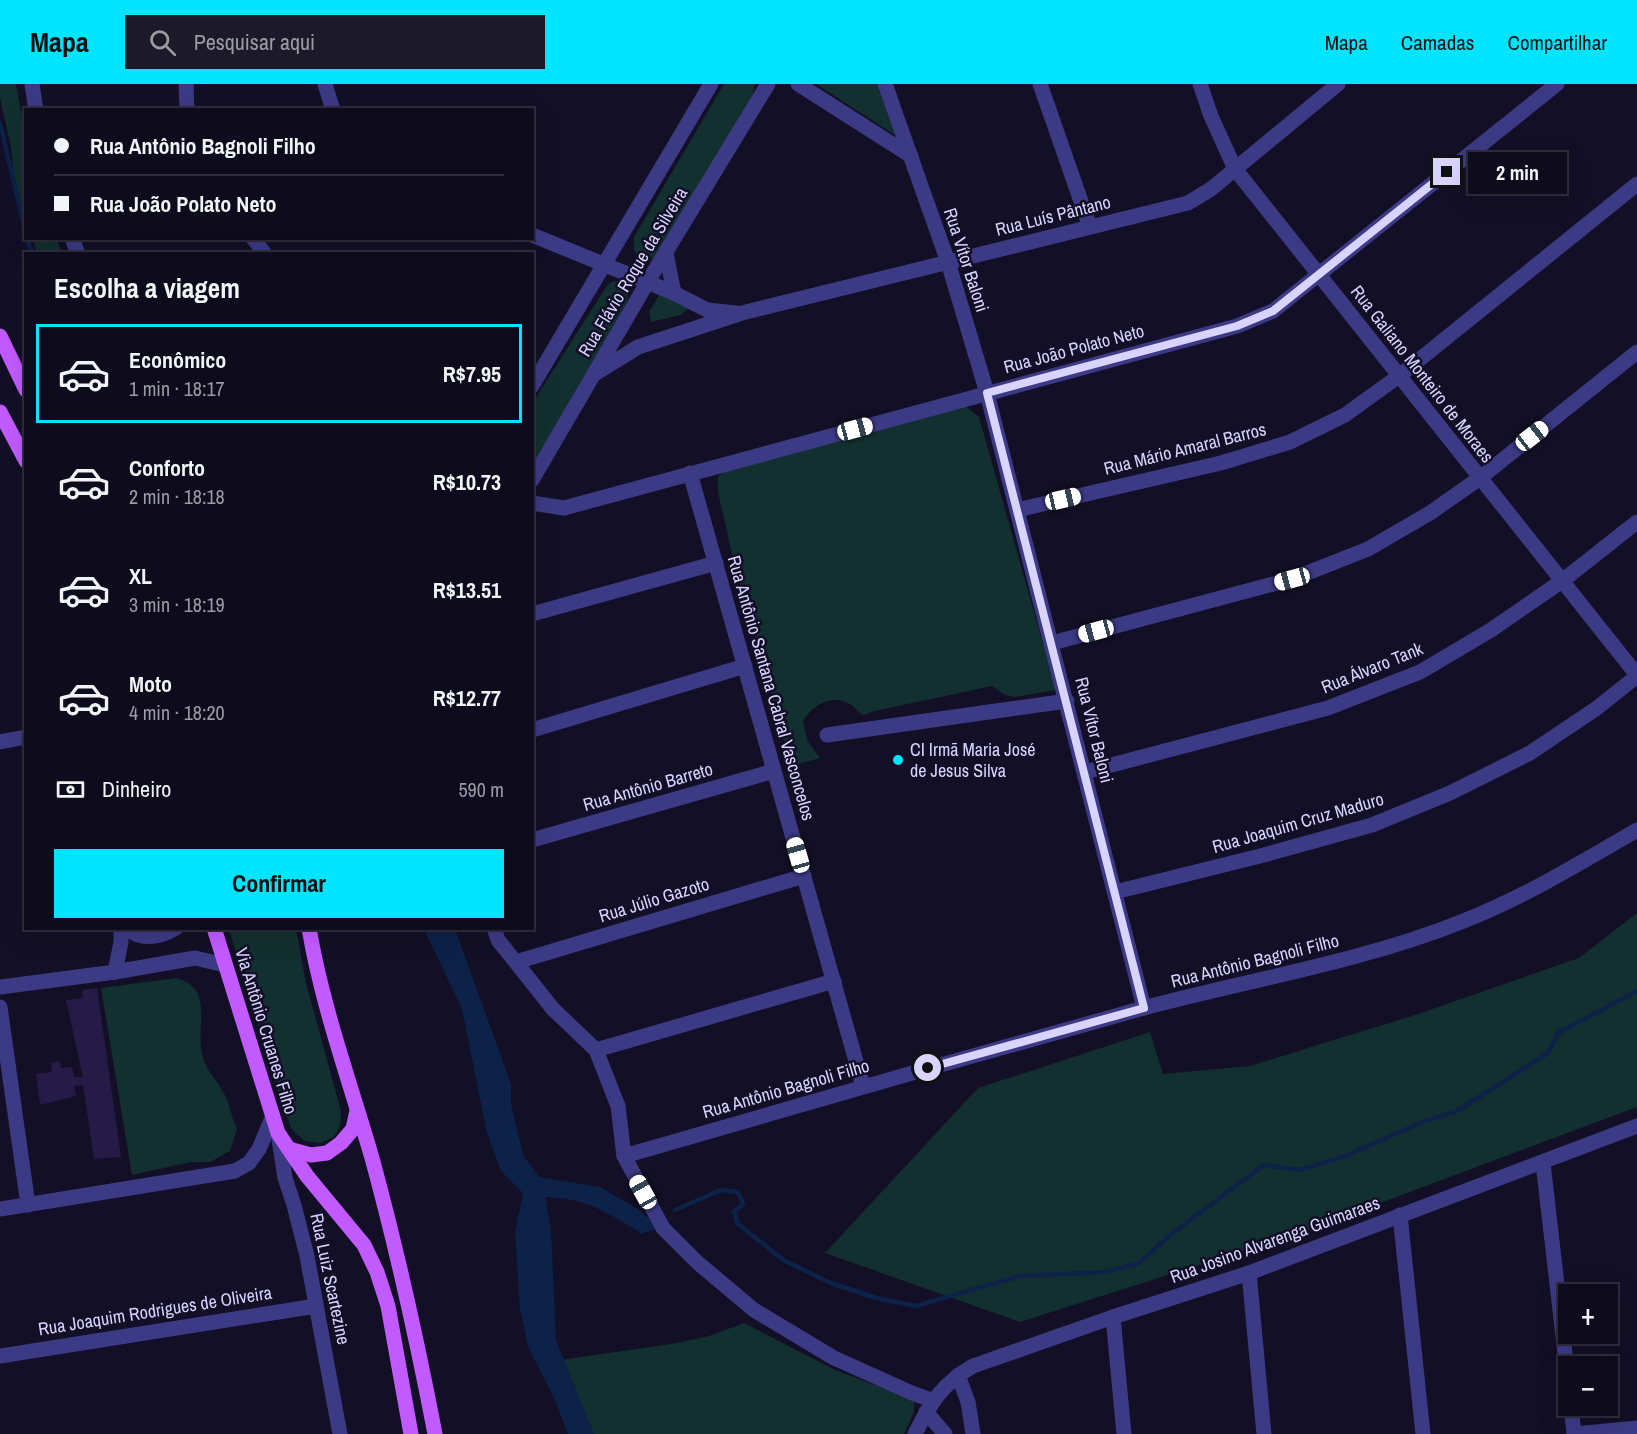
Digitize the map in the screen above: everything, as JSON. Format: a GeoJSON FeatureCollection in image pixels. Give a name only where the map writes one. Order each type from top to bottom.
{"type":"FeatureCollection","features":[{"type":"Feature","properties":{"kind":"main road"},"geometry":{"type":"LineString","coordinates":[[0,336],[24,386]]}},
{"type":"Feature","properties":{"kind":"main road"},"geometry":{"type":"LineString","coordinates":[[0,412],[24,457]]}},
{"type":"Feature","properties":{"kind":"main road","name":"Via Antônio Cruanes Filho"},"geometry":{"type":"LineString","coordinates":[[215,930],[278,1133],[307,1176],[364,1245],[378,1272],[388,1305],[411,1434]]}},
{"type":"Feature","properties":{"kind":"main road"},"geometry":{"type":"LineString","coordinates":[[309,930],[315,964],[358,1110],[410,1305],[435,1434]]}},
{"type":"Feature","properties":{"kind":"main road"},"geometry":{"type":"LineString","coordinates":[[289,1149],[311,1155],[327,1153],[353,1130],[358,1110]]}},
{"type":"Feature","properties":{"kind":"street"},"geometry":{"type":"LineString","coordinates":[[32,84],[36,108]]}},
{"type":"Feature","properties":{"kind":"street"},"geometry":{"type":"LineString","coordinates":[[186,84],[188,108]]}},
{"type":"Feature","properties":{"kind":"street"},"geometry":{"type":"LineString","coordinates":[[325,84],[333,108]]}},
{"type":"Feature","properties":{"kind":"street","name":"Rua Flávio Roque da Silveira"},"geometry":{"type":"LineString","coordinates":[[534,383],[711,84]]}},
{"type":"Feature","properties":{"kind":"street","name":"Rua Flávio Roque da Silveira"},"geometry":{"type":"LineString","coordinates":[[534,477],[647,283],[768,84]]}},
{"type":"Feature","properties":{"kind":"street"},"geometry":{"type":"LineString","coordinates":[[798,84],[911,156]]}},
{"type":"Feature","properties":{"kind":"street","name":"Rua Vítor Baloni"},"geometry":{"type":"LineString","coordinates":[[885,84],[948,262],[987,393],[1144,1008]]}},
{"type":"Feature","properties":{"kind":"street"},"geometry":{"type":"LineString","coordinates":[[1040,84],[1090,227]]}},
{"type":"Feature","properties":{"kind":"street","name":"Rua Galiano Monteiro de Moraes"},"geometry":{"type":"LineString","coordinates":[[1200,84],[1211,116],[1235,169],[1637,676]]}},
{"type":"Feature","properties":{"kind":"street","name":"Rua Luís Pântano"},"geometry":{"type":"LineString","coordinates":[[596,373],[638,347],[742,314],[1188,203],[1211,189],[1338,84]]}},
{"type":"Feature","properties":{"kind":"street","name":"Rua João Polato Neto"},"geometry":{"type":"LineString","coordinates":[[534,502],[564,508],[1237,326],[1273,311],[1557,84]]}},
{"type":"Feature","properties":{"kind":"street","name":"Rua Mário Amaral Barros"},"geometry":{"type":"LineString","coordinates":[[1017,510],[1221,464],[1290,442],[1345,415],[1399,376],[1637,184]]}},
{"type":"Feature","properties":{"kind":"street","name":"Rua Luís Pântano"},"geometry":{"type":"LineString","coordinates":[[534,236],[674,293],[706,310],[742,314]]}},
{"type":"Feature","properties":{"kind":"street"},"geometry":{"type":"LineString","coordinates":[[666,253],[674,293]]}},
{"type":"Feature","properties":{"kind":"street"},"geometry":{"type":"LineString","coordinates":[[1052,643],[1303,575],[1368,549],[1430,513],[1480,478],[1637,352]]}},
{"type":"Feature","properties":{"kind":"street","name":"Rua Antônio Santana Cabral Vasconcelos"},"geometry":{"type":"LineString","coordinates":[[690,473],[863,1086]]}},
{"type":"Feature","properties":{"kind":"street","name":"Rua Álvaro Tank"},"geometry":{"type":"LineString","coordinates":[[1085,771],[1328,708],[1420,672],[1491,630],[1562,581],[1637,522]]}},
{"type":"Feature","properties":{"kind":"street"},"geometry":{"type":"LineString","coordinates":[[534,613],[716,563]]}},
{"type":"Feature","properties":{"kind":"street"},"geometry":{"type":"LineString","coordinates":[[534,729],[745,666]]}},
{"type":"Feature","properties":{"kind":"street","name":"Rua Joaquim Cruz Maduro"},"geometry":{"type":"LineString","coordinates":[[1115,892],[1372,825],[1450,793],[1530,753],[1597,708],[1637,676]]}},
{"type":"Feature","properties":{"kind":"street"},"geometry":{"type":"LineString","coordinates":[[827,735],[1067,701]]}},
{"type":"Feature","properties":{"kind":"street"},"geometry":{"type":"LineString","coordinates":[[0,742],[24,737]]}},
{"type":"Feature","properties":{"kind":"street","name":"Rua Antônio Barreto"},"geometry":{"type":"LineString","coordinates":[[534,839],[774,771]]}},
{"type":"Feature","properties":{"kind":"street","name":"Rua Antônio Bagnoli Filho"},"geometry":{"type":"LineString","coordinates":[[624,1156],[863,1086],[1144,1008],[1387,948],[1463,922],[1551,880],[1637,830]]}},
{"type":"Feature","properties":{"kind":"street","name":"Rua Júlio Gazoto"},"geometry":{"type":"LineString","coordinates":[[516,962],[804,876]]}},
{"type":"Feature","properties":{"kind":"street"},"geometry":{"type":"LineString","coordinates":[[115,972],[123,930]]}},
{"type":"Feature","properties":{"kind":"street"},"geometry":{"type":"LineString","coordinates":[[126,930],[135,936],[150,938],[173,930]]}},
{"type":"Feature","properties":{"kind":"street"},"geometry":{"type":"LineString","coordinates":[[496,930],[498,940],[553,1009],[596,1050],[618,1106],[624,1156],[663,1228],[698,1263],[754,1310],[834,1358],[912,1393],[930,1406],[945,1434]]}},
{"type":"Feature","properties":{"kind":"street"},"geometry":{"type":"LineString","coordinates":[[0,987],[115,972],[195,958],[225,965]]}},
{"type":"Feature","properties":{"kind":"street"},"geometry":{"type":"LineString","coordinates":[[596,1050],[834,981]]}},
{"type":"Feature","properties":{"kind":"street"},"geometry":{"type":"LineString","coordinates":[[0,1007],[28,1205]]}},
{"type":"Feature","properties":{"kind":"street"},"geometry":{"type":"LineString","coordinates":[[0,1209],[235,1171],[249,1163],[259,1149],[272,1118]]}},
{"type":"Feature","properties":{"kind":"street","name":"Rua Josino Alvarenga Guimaraes"},"geometry":{"type":"LineString","coordinates":[[915,1434],[943,1388],[973,1366],[1249,1273],[1637,1126]]}},
{"type":"Feature","properties":{"kind":"street","name":"Rua Luiz Scartezine"},"geometry":{"type":"LineString","coordinates":[[278,1133],[285,1178],[300,1228],[340,1434]]}},
{"type":"Feature","properties":{"kind":"street"},"geometry":{"type":"LineString","coordinates":[[1542,1163],[1565,1356]]}},
{"type":"Feature","properties":{"kind":"street"},"geometry":{"type":"LineString","coordinates":[[1400,1215],[1423,1434]]}},
{"type":"Feature","properties":{"kind":"street"},"geometry":{"type":"LineString","coordinates":[[1249,1273],[1264,1434]]}},
{"type":"Feature","properties":{"kind":"street","name":"Rua Joaquim Rodrigues de Oliveira"},"geometry":{"type":"LineString","coordinates":[[0,1356],[316,1306]]}},
{"type":"Feature","properties":{"kind":"street"},"geometry":{"type":"LineString","coordinates":[[1113,1317],[1124,1434]]}},
{"type":"Feature","properties":{"kind":"street"},"geometry":{"type":"LineString","coordinates":[[958,1375],[968,1402],[973,1434]]}},
{"type":"Feature","properties":{"kind":"street"},"geometry":{"type":"LineString","coordinates":[[1572,1416],[1574,1434],[1637,1428]]}},
{"type":"Feature","properties":{"kind":"green space"},"geometry":{"type":"Polygon","coordinates":[[[0,84],[16,84],[24,127],[24,215],[16,194],[11,147],[0,98],[0,84]]]}},
{"type":"Feature","properties":{"kind":"green space"},"geometry":{"type":"Polygon","coordinates":[[[724,84],[755,84],[751,103],[654,258],[642,258],[634,250],[634,237],[724,84]]]}},
{"type":"Feature","properties":{"kind":"green space"},"geometry":{"type":"Polygon","coordinates":[[[816,84],[877,84],[895,135],[816,84]]]}},
{"type":"Feature","properties":{"kind":"green space"},"geometry":{"type":"Polygon","coordinates":[[[33,240],[57,240],[62,252],[37,252],[33,240]]]}},
{"type":"Feature","properties":{"kind":"green space"},"geometry":{"type":"Polygon","coordinates":[[[618,281],[624,285],[628,295],[627,302],[534,462],[534,400],[606,287],[618,281]]]}},
{"type":"Feature","properties":{"kind":"green space"},"geometry":{"type":"Polygon","coordinates":[[[662,290],[688,309],[681,315],[651,322],[649,312],[662,290]]]}},
{"type":"Feature","properties":{"kind":"green space"},"geometry":{"type":"Polygon","coordinates":[[[964,405],[979,417],[1056,690],[1014,697],[1005,695],[992,686],[863,715],[848,703],[828,701],[816,706],[803,721],[807,740],[820,758],[791,766],[732,554],[718,492],[718,477],[728,466],[964,405]]]}},
{"type":"Feature","properties":{"kind":"green space"},"geometry":{"type":"Polygon","coordinates":[[[1637,913],[1637,1107],[1303,1232],[1020,1322],[825,1253],[978,1088],[1150,1032],[1163,1074],[1250,1066],[1415,1015],[1579,958],[1637,913]]]}},
{"type":"Feature","properties":{"kind":"green space"},"geometry":{"type":"Polygon","coordinates":[[[229,930],[296,930],[306,983],[341,1111],[340,1126],[334,1137],[320,1143],[305,1141],[292,1130],[281,1101],[229,930]]]}},
{"type":"Feature","properties":{"kind":"green space"},"geometry":{"type":"Polygon","coordinates":[[[176,978],[188,983],[196,991],[200,1000],[203,1058],[224,1094],[237,1129],[230,1151],[210,1162],[191,1162],[132,1175],[101,988],[176,978]]]}},
{"type":"Feature","properties":{"kind":"green space"},"geometry":{"type":"Polygon","coordinates":[[[744,1323],[833,1369],[914,1400],[914,1412],[904,1434],[591,1434],[560,1360],[672,1344],[709,1336],[744,1323]]]}},
{"type":"Feature","properties":{"kind":"water"},"geometry":{"type":"Polygon","coordinates":[[[424,930],[455,930],[511,1084],[511,1104],[523,1155],[539,1177],[600,1187],[638,1209],[659,1228],[642,1234],[596,1208],[560,1198],[545,1197],[551,1230],[556,1340],[594,1434],[568,1434],[555,1400],[528,1347],[520,1309],[515,1233],[523,1193],[501,1171],[487,1133],[462,1009],[424,930]]]}},
{"type":"Feature","properties":{"kind":"building"},"geometry":{"type":"Polygon","coordinates":[[[97,988],[121,1157],[94,1159],[83,1085],[74,1086],[76,1096],[40,1105],[36,1074],[52,1072],[51,1063],[60,1061],[61,1068],[72,1067],[74,1077],[83,1077],[66,1000],[82,998],[83,990],[97,988]]]}},
{"type":"Feature","properties":{"kind":"waterway"},"geometry":{"type":"LineString","coordinates":[[0,123],[24,225]]}},
{"type":"Feature","properties":{"kind":"waterway"},"geometry":{"type":"LineString","coordinates":[[28,240],[31,252]]}},
{"type":"Feature","properties":{"kind":"waterway"},"geometry":{"type":"LineString","coordinates":[[675,1210],[721,1190],[738,1192],[743,1204],[734,1212],[738,1224],[785,1261],[831,1283],[876,1298],[916,1306],[1019,1276],[1105,1272],[1139,1263],[1170,1235],[1264,1165],[1300,1170],[1345,1156],[1425,1121],[1457,1111],[1548,1053],[1558,1033],[1637,991]]}},
{"type":"Feature","properties":{"kind":"place","name":"CI Irmã Maria José de Jesus Silva"},"geometry":{"type":"Point","coordinates":[898,760]}},
{"type":"Feature","properties":{"kind":"route"},"geometry":{"type":"LineString","coordinates":[[928,1068],[1144,1008],[987,393],[1237,326],[1273,311],[1447,172]]}}]}
